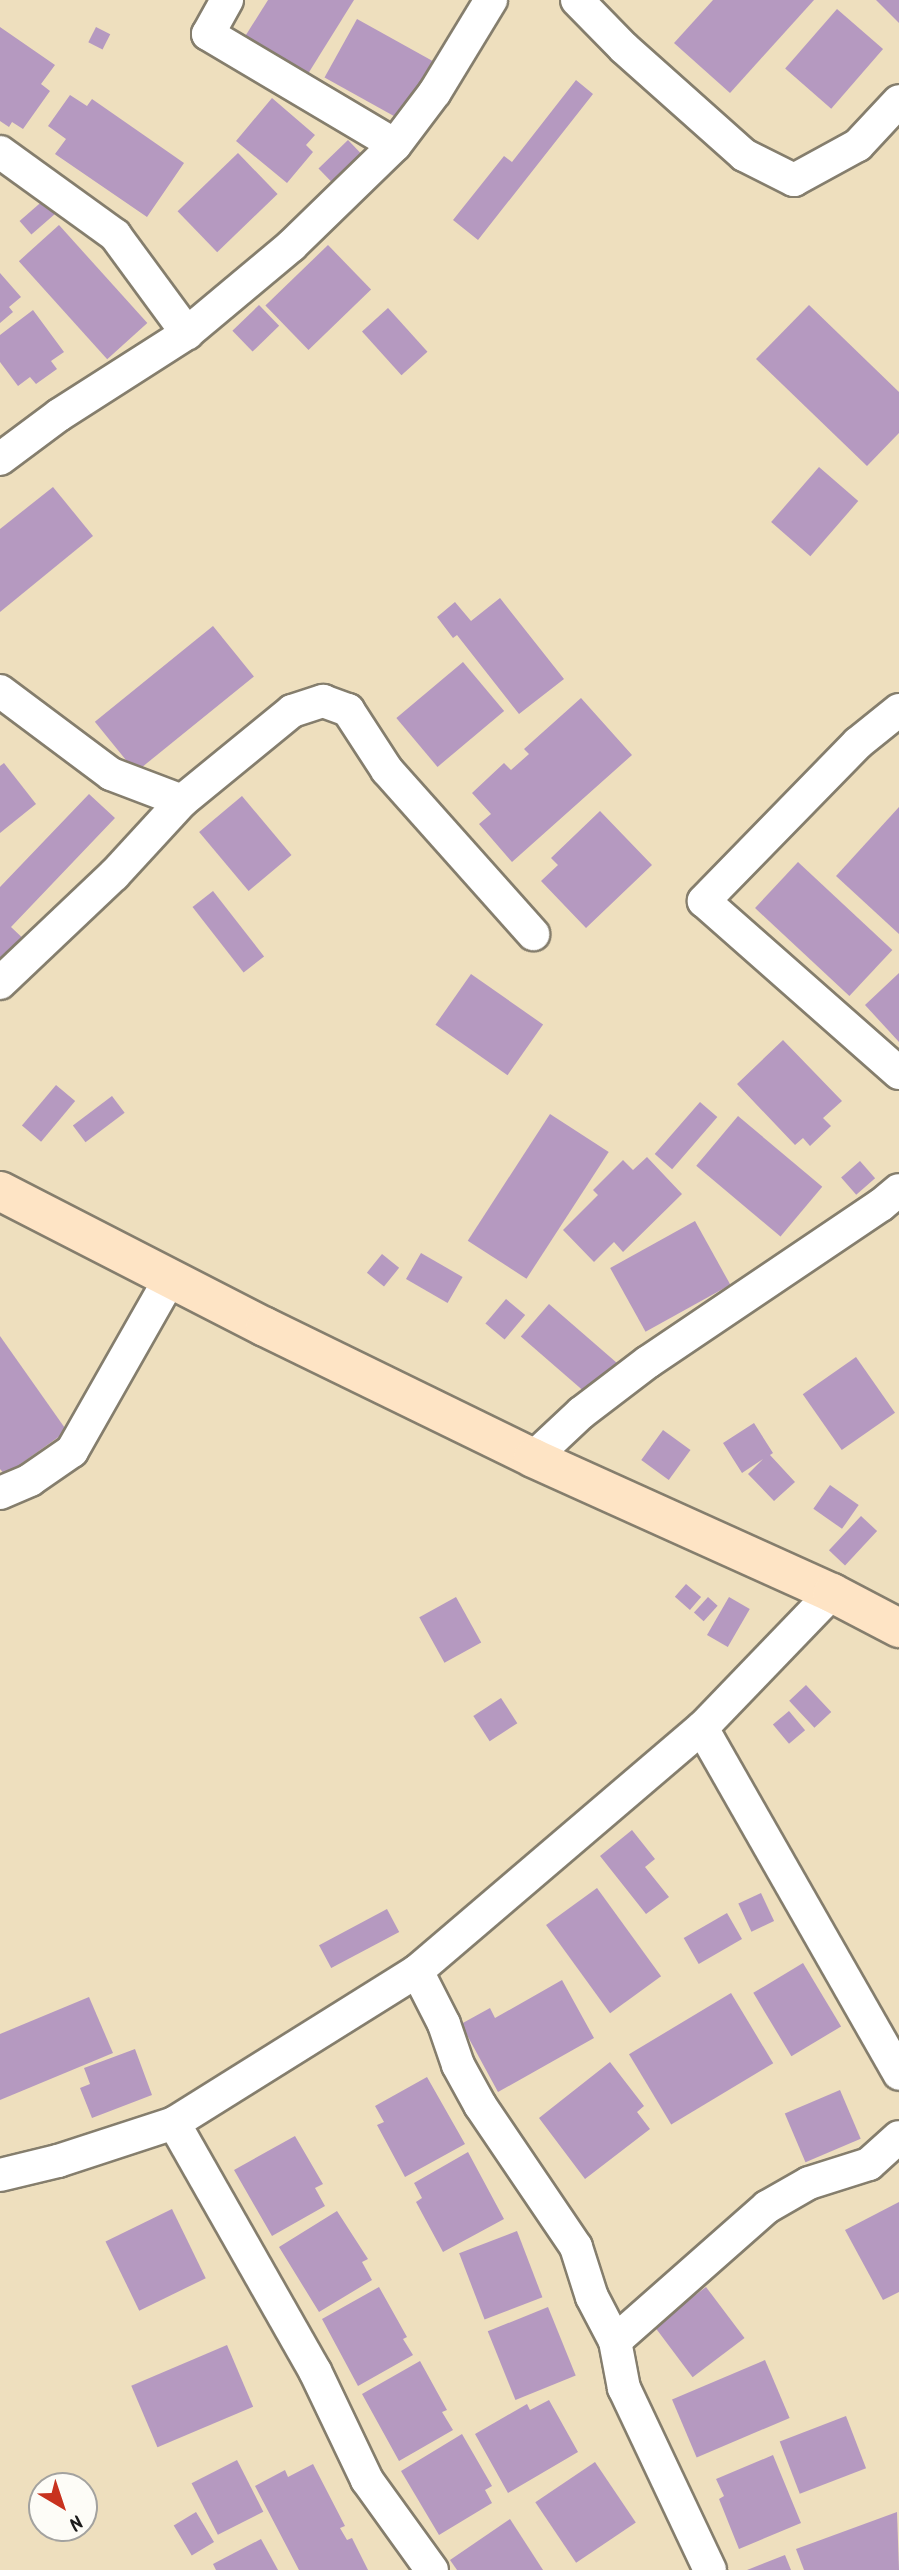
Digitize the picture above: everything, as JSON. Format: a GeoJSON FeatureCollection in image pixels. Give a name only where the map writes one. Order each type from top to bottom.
{"type":"FeatureCollection","features":[{"type":"Feature","properties":{"kind":"main road"},"geometry":{"type":"LineString","coordinates":[[0,1191],[533,1458],[832,1593],[899,1628]]}},
{"type":"Feature","properties":{"kind":"street"},"geometry":{"type":"LineString","coordinates":[[227,0],[208,34],[395,145]]}},
{"type":"Feature","properties":{"kind":"street"},"geometry":{"type":"LineString","coordinates":[[0,460],[59,415],[187,333],[291,246],[395,145],[435,92],[491,0]]}},
{"type":"Feature","properties":{"kind":"street"},"geometry":{"type":"LineString","coordinates":[[577,0],[624,48],[744,155],[794,180],[858,145],[899,101]]}},
{"type":"Feature","properties":{"kind":"street"},"geometry":{"type":"LineString","coordinates":[[0,152],[115,235],[187,333]]}},
{"type":"Feature","properties":{"kind":"street"},"geometry":{"type":"LineString","coordinates":[[0,691],[111,774],[182,801]]}},
{"type":"Feature","properties":{"kind":"street"},"geometry":{"type":"LineString","coordinates":[[0,983],[114,875],[182,801],[292,710],[323,701],[348,710],[387,770],[533,934]]}},
{"type":"Feature","properties":{"kind":"street"},"geometry":{"type":"LineString","coordinates":[[899,710],[858,743],[704,901],[899,1073]]}},
{"type":"Feature","properties":{"kind":"street"},"geometry":{"type":"LineString","coordinates":[[533,1458],[581,1413],[648,1362],[881,1205],[899,1190]]}},
{"type":"Feature","properties":{"kind":"street"},"geometry":{"type":"LineString","coordinates":[[0,1493],[30,1480],[72,1451],[171,1277]]}},
{"type":"Feature","properties":{"kind":"street"},"geometry":{"type":"LineString","coordinates":[[0,2174],[58,2161],[174,2123],[417,1971],[702,1728],[832,1593]]}},
{"type":"Feature","properties":{"kind":"street"},"geometry":{"type":"LineString","coordinates":[[702,1728],[899,2074]]}},
{"type":"Feature","properties":{"kind":"street"},"geometry":{"type":"LineString","coordinates":[[417,1971],[444,2024],[458,2066],[480,2105],[576,2246],[592,2297],[615,2341],[624,2388],[710,2570]]}},
{"type":"Feature","properties":{"kind":"street"},"geometry":{"type":"LineString","coordinates":[[174,2123],[315,2371],[367,2480],[432,2570]]}},
{"type":"Feature","properties":{"kind":"street"},"geometry":{"type":"LineString","coordinates":[[615,2341],[767,2207],[809,2183],[869,2164],[899,2137]]}},
{"type":"Feature","properties":{"kind":"building"},"geometry":{"type":"Polygon","coordinates":[[[268,0],[354,0],[306,77],[244,38],[268,0]]]}},
{"type":"Feature","properties":{"kind":"building"},"geometry":{"type":"Polygon","coordinates":[[[713,0],[814,0],[730,93],[674,43],[713,0]]]}},
{"type":"Feature","properties":{"kind":"building"},"geometry":{"type":"Polygon","coordinates":[[[876,0],[899,0],[899,23],[876,0]]]}},
{"type":"Feature","properties":{"kind":"building"},"geometry":{"type":"Polygon","coordinates":[[[837,9],[883,49],[831,109],[785,69],[837,9]]]}},
{"type":"Feature","properties":{"kind":"building"},"geometry":{"type":"Polygon","coordinates":[[[357,19],[433,61],[401,120],[325,78],[357,19]]]}},
{"type":"Feature","properties":{"kind":"building"},"geometry":{"type":"Polygon","coordinates":[[[0,27],[55,65],[41,84],[50,91],[23,129],[12,122],[9,127],[0,121],[0,27]]]}},
{"type":"Feature","properties":{"kind":"building"},"geometry":{"type":"Polygon","coordinates":[[[96,27],[110,34],[103,49],[88,42],[96,27]]]}},
{"type":"Feature","properties":{"kind":"building"},"geometry":{"type":"Polygon","coordinates":[[[576,80],[593,94],[478,240],[453,220],[504,156],[512,162],[576,80]]]}},
{"type":"Feature","properties":{"kind":"building"},"geometry":{"type":"Polygon","coordinates":[[[70,95],[87,106],[92,99],[184,163],[147,217],[55,154],[66,139],[48,126],[70,95]]]}},
{"type":"Feature","properties":{"kind":"building"},"geometry":{"type":"Polygon","coordinates":[[[272,98],[315,135],[306,145],[313,152],[287,183],[236,141],[272,98]]]}},
{"type":"Feature","properties":{"kind":"building"},"geometry":{"type":"Polygon","coordinates":[[[348,140],[367,160],[338,189],[319,168],[348,140]]]}},
{"type":"Feature","properties":{"kind":"building"},"geometry":{"type":"Polygon","coordinates":[[[238,153],[278,194],[217,252],[178,211],[238,153]]]}},
{"type":"Feature","properties":{"kind":"building"},"geometry":{"type":"Polygon","coordinates":[[[46,198],[58,212],[31,235],[20,221],[46,198]]]}},
{"type":"Feature","properties":{"kind":"building"},"geometry":{"type":"Polygon","coordinates":[[[59,225],[147,323],[107,359],[19,261],[59,225]]]}},
{"type":"Feature","properties":{"kind":"building"},"geometry":{"type":"Polygon","coordinates":[[[328,245],[371,290],[308,350],[265,305],[328,245]]]}},
{"type":"Feature","properties":{"kind":"building"},"geometry":{"type":"Polygon","coordinates":[[[0,273],[21,297],[9,307],[13,312],[0,323],[0,273]]]}},
{"type":"Feature","properties":{"kind":"building"},"geometry":{"type":"Polygon","coordinates":[[[259,305],[279,326],[253,352],[232,331],[259,305]]]}},
{"type":"Feature","properties":{"kind":"building"},"geometry":{"type":"Polygon","coordinates":[[[809,305],[899,392],[899,433],[867,466],[756,359],[809,305]]]}},
{"type":"Feature","properties":{"kind":"building"},"geometry":{"type":"Polygon","coordinates":[[[388,308],[427,352],[401,375],[362,331],[388,308]]]}},
{"type":"Feature","properties":{"kind":"building"},"geometry":{"type":"Polygon","coordinates":[[[33,310],[64,352],[51,361],[57,369],[36,384],[30,377],[18,386],[0,362],[0,335],[33,310]]]}},
{"type":"Feature","properties":{"kind":"building"},"geometry":{"type":"Polygon","coordinates":[[[819,467],[858,501],[810,556],[771,522],[819,467]]]}},
{"type":"Feature","properties":{"kind":"building"},"geometry":{"type":"Polygon","coordinates":[[[53,487],[93,536],[0,612],[0,529],[53,487]]]}},
{"type":"Feature","properties":{"kind":"building"},"geometry":{"type":"Polygon","coordinates":[[[500,598],[564,679],[519,714],[457,635],[453,638],[437,617],[455,602],[471,621],[500,598]]]}},
{"type":"Feature","properties":{"kind":"building"},"geometry":{"type":"Polygon","coordinates":[[[213,626],[254,677],[136,772],[95,722],[213,626]]]}},
{"type":"Feature","properties":{"kind":"building"},"geometry":{"type":"Polygon","coordinates":[[[463,662],[504,711],[437,767],[396,718],[463,662]]]}},
{"type":"Feature","properties":{"kind":"building"},"geometry":{"type":"Polygon","coordinates":[[[581,698],[632,755],[512,862],[479,824],[491,814],[472,793],[504,763],[511,770],[529,754],[524,749],[581,698]]]}},
{"type":"Feature","properties":{"kind":"building"},"geometry":{"type":"Polygon","coordinates":[[[4,763],[36,804],[0,833],[0,766],[4,763]]]}},
{"type":"Feature","properties":{"kind":"building"},"geometry":{"type":"Polygon","coordinates":[[[89,794],[115,818],[11,927],[30,945],[8,968],[0,960],[0,887],[89,794]]]}},
{"type":"Feature","properties":{"kind":"building"},"geometry":{"type":"Polygon","coordinates":[[[242,796],[291,855],[249,891],[199,832],[242,796]]]}},
{"type":"Feature","properties":{"kind":"building"},"geometry":{"type":"Polygon","coordinates":[[[899,807],[899,934],[836,876],[899,807]]]}},
{"type":"Feature","properties":{"kind":"building"},"geometry":{"type":"Polygon","coordinates":[[[600,811],[652,865],[586,928],[541,881],[558,865],[551,858],[600,811]]]}},
{"type":"Feature","properties":{"kind":"building"},"geometry":{"type":"Polygon","coordinates":[[[798,862],[892,950],[849,996],[755,908],[798,862]]]}},
{"type":"Feature","properties":{"kind":"building"},"geometry":{"type":"Polygon","coordinates":[[[213,891],[264,956],[244,972],[193,907],[213,891]]]}},
{"type":"Feature","properties":{"kind":"building"},"geometry":{"type":"Polygon","coordinates":[[[899,973],[899,1042],[865,1005],[899,973]]]}},
{"type":"Feature","properties":{"kind":"building"},"geometry":{"type":"Polygon","coordinates":[[[471,974],[543,1024],[508,1075],[435,1025],[471,974]]]}},
{"type":"Feature","properties":{"kind":"building"},"geometry":{"type":"Polygon","coordinates":[[[783,1040],[842,1101],[823,1118],[831,1126],[810,1146],[803,1138],[795,1145],[737,1084],[783,1040]]]}},
{"type":"Feature","properties":{"kind":"building"},"geometry":{"type":"Polygon","coordinates":[[[56,1085],[75,1101],[41,1142],[22,1126],[56,1085]]]}},
{"type":"Feature","properties":{"kind":"building"},"geometry":{"type":"Polygon","coordinates":[[[112,1096],[125,1113],[86,1142],[73,1125],[112,1096]]]}},
{"type":"Feature","properties":{"kind":"building"},"geometry":{"type":"Polygon","coordinates":[[[700,1102],[717,1117],[672,1169],[655,1154],[700,1102]]]}},
{"type":"Feature","properties":{"kind":"building"},"geometry":{"type":"Polygon","coordinates":[[[550,1114],[609,1152],[526,1279],[468,1241],[550,1114]]]}},
{"type":"Feature","properties":{"kind":"building"},"geometry":{"type":"Polygon","coordinates":[[[738,1116],[822,1187],[780,1236],[696,1166],[738,1116]]]}},
{"type":"Feature","properties":{"kind":"building"},"geometry":{"type":"Polygon","coordinates":[[[647,1157],[682,1194],[623,1252],[614,1242],[594,1262],[563,1230],[598,1195],[593,1190],[623,1160],[633,1170],[647,1157]]]}},
{"type":"Feature","properties":{"kind":"building"},"geometry":{"type":"Polygon","coordinates":[[[860,1161],[875,1178],[856,1195],[841,1177],[860,1161]]]}},
{"type":"Feature","properties":{"kind":"building"},"geometry":{"type":"Polygon","coordinates":[[[695,1221],[730,1285],[646,1332],[610,1268],[695,1221]]]}},
{"type":"Feature","properties":{"kind":"building"},"geometry":{"type":"Polygon","coordinates":[[[421,1253],[463,1277],[448,1303],[406,1279],[421,1253]]]}},
{"type":"Feature","properties":{"kind":"building"},"geometry":{"type":"Polygon","coordinates":[[[382,1254],[399,1268],[384,1286],[367,1273],[382,1254]]]}},
{"type":"Feature","properties":{"kind":"building"},"geometry":{"type":"Polygon","coordinates":[[[506,1299],[525,1315],[505,1340],[485,1324],[506,1299]]]}},
{"type":"Feature","properties":{"kind":"building"},"geometry":{"type":"Polygon","coordinates":[[[549,1304],[618,1364],[590,1397],[521,1336],[549,1304]]]}},
{"type":"Feature","properties":{"kind":"building"},"geometry":{"type":"Polygon","coordinates":[[[0,1336],[67,1431],[5,1475],[0,1469],[0,1336]]]}},
{"type":"Feature","properties":{"kind":"building"},"geometry":{"type":"Polygon","coordinates":[[[856,1357],[895,1413],[842,1450],[803,1394],[856,1357]]]}},
{"type":"Feature","properties":{"kind":"building"},"geometry":{"type":"Polygon","coordinates":[[[754,1423],[773,1453],[770,1455],[795,1482],[774,1501],[748,1474],[763,1459],[742,1473],[723,1443],[754,1423]]]}},
{"type":"Feature","properties":{"kind":"building"},"geometry":{"type":"Polygon","coordinates":[[[663,1430],[691,1450],[669,1480],[641,1460],[663,1430]]]}},
{"type":"Feature","properties":{"kind":"building"},"geometry":{"type":"Polygon","coordinates":[[[830,1485],[859,1505],[842,1529],[813,1509],[830,1485]]]}},
{"type":"Feature","properties":{"kind":"building"},"geometry":{"type":"Polygon","coordinates":[[[861,1516],[877,1531],[845,1565],[829,1550],[861,1516]]]}},
{"type":"Feature","properties":{"kind":"building"},"geometry":{"type":"Polygon","coordinates":[[[686,1584],[701,1597],[690,1610],[675,1597],[686,1584]]]}},
{"type":"Feature","properties":{"kind":"building"},"geometry":{"type":"Polygon","coordinates":[[[456,1597],[481,1642],[444,1663],[419,1617],[456,1597]]]}},
{"type":"Feature","properties":{"kind":"building"},"geometry":{"type":"Polygon","coordinates":[[[708,1597],[718,1606],[704,1621],[694,1613],[708,1597]]]}},
{"type":"Feature","properties":{"kind":"building"},"geometry":{"type":"Polygon","coordinates":[[[729,1597],[750,1609],[728,1647],[707,1635],[729,1597]]]}},
{"type":"Feature","properties":{"kind":"building"},"geometry":{"type":"Polygon","coordinates":[[[806,1685],[831,1712],[814,1728],[789,1701],[806,1685]]]}},
{"type":"Feature","properties":{"kind":"building"},"geometry":{"type":"Polygon","coordinates":[[[501,1698],[517,1723],[490,1741],[473,1716],[501,1698]]]}},
{"type":"Feature","properties":{"kind":"building"},"geometry":{"type":"Polygon","coordinates":[[[789,1711],[805,1730],[789,1744],[773,1724],[789,1711]]]}},
{"type":"Feature","properties":{"kind":"building"},"geometry":{"type":"Polygon","coordinates":[[[632,1830],[655,1859],[645,1867],[669,1897],[646,1914],[600,1856],[632,1830]]]}},
{"type":"Feature","properties":{"kind":"building"},"geometry":{"type":"Polygon","coordinates":[[[597,1888],[661,1976],[610,2013],[546,1925],[597,1888]]]}},
{"type":"Feature","properties":{"kind":"building"},"geometry":{"type":"Polygon","coordinates":[[[761,1893],[774,1921],[751,1932],[738,1904],[761,1893]]]}},
{"type":"Feature","properties":{"kind":"building"},"geometry":{"type":"Polygon","coordinates":[[[387,1909],[399,1932],[331,1968],[319,1945],[387,1909]]]}},
{"type":"Feature","properties":{"kind":"building"},"geometry":{"type":"Polygon","coordinates":[[[727,1913],[742,1939],[699,1964],[684,1938],[727,1913]]]}},
{"type":"Feature","properties":{"kind":"building"},"geometry":{"type":"Polygon","coordinates":[[[803,1963],[841,2026],[791,2056],[753,1993],[803,1963]]]}},
{"type":"Feature","properties":{"kind":"building"},"geometry":{"type":"Polygon","coordinates":[[[562,1980],[594,2038],[498,2092],[461,2024],[490,2008],[495,2018],[562,1980]]]}},
{"type":"Feature","properties":{"kind":"building"},"geometry":{"type":"Polygon","coordinates":[[[731,1993],[773,2063],[671,2125],[629,2054],[731,1993]]]}},
{"type":"Feature","properties":{"kind":"building"},"geometry":{"type":"Polygon","coordinates":[[[89,1997],[113,2053],[0,2100],[0,2034],[89,1997]]]}},
{"type":"Feature","properties":{"kind":"building"},"geometry":{"type":"Polygon","coordinates":[[[135,2049],[152,2095],[92,2118],[80,2088],[90,2084],[84,2068],[135,2049]]]}},
{"type":"Feature","properties":{"kind":"building"},"geometry":{"type":"Polygon","coordinates":[[[610,2062],[644,2106],[637,2112],[650,2129],[585,2179],[539,2118],[610,2062]]]}},
{"type":"Feature","properties":{"kind":"building"},"geometry":{"type":"Polygon","coordinates":[[[427,2077],[465,2144],[405,2177],[377,2125],[384,2122],[375,2106],[427,2077]]]}},
{"type":"Feature","properties":{"kind":"building"},"geometry":{"type":"Polygon","coordinates":[[[840,2090],[861,2139],[805,2162],[785,2113],[840,2090]]]}},
{"type":"Feature","properties":{"kind":"building"},"geometry":{"type":"Polygon","coordinates":[[[295,2136],[323,2184],[315,2188],[325,2206],[272,2236],[234,2170],[295,2136]]]}},
{"type":"Feature","properties":{"kind":"building"},"geometry":{"type":"Polygon","coordinates":[[[468,2152],[504,2219],[443,2252],[416,2202],[422,2198],[414,2183],[468,2152]]]}},
{"type":"Feature","properties":{"kind":"building"},"geometry":{"type":"Polygon","coordinates":[[[899,2202],[899,2292],[883,2300],[845,2230],[899,2202]]]}},
{"type":"Feature","properties":{"kind":"building"},"geometry":{"type":"Polygon","coordinates":[[[172,2209],[206,2278],[139,2311],[105,2241],[172,2209]]]}},
{"type":"Feature","properties":{"kind":"building"},"geometry":{"type":"Polygon","coordinates":[[[337,2211],[368,2259],[362,2262],[372,2280],[319,2312],[279,2247],[337,2211]]]}},
{"type":"Feature","properties":{"kind":"building"},"geometry":{"type":"Polygon","coordinates":[[[517,2231],[542,2297],[485,2320],[459,2253],[517,2231]]]}},
{"type":"Feature","properties":{"kind":"building"},"geometry":{"type":"Polygon","coordinates":[[[379,2287],[407,2337],[403,2339],[413,2355],[358,2386],[322,2319],[379,2287]]]}},
{"type":"Feature","properties":{"kind":"building"},"geometry":{"type":"Polygon","coordinates":[[[706,2287],[745,2338],[693,2377],[654,2326],[706,2287]]]}},
{"type":"Feature","properties":{"kind":"building"},"geometry":{"type":"Polygon","coordinates":[[[548,2307],[576,2376],[515,2400],[488,2331],[548,2307]]]}},
{"type":"Feature","properties":{"kind":"building"},"geometry":{"type":"Polygon","coordinates":[[[227,2345],[253,2407],[157,2447],[131,2386],[227,2345]]]}},
{"type":"Feature","properties":{"kind":"building"},"geometry":{"type":"Polygon","coordinates":[[[765,2360],[790,2418],[697,2457],[672,2399],[765,2360]]]}},
{"type":"Feature","properties":{"kind":"building"},"geometry":{"type":"Polygon","coordinates":[[[420,2361],[447,2410],[442,2412],[453,2430],[399,2461],[362,2394],[420,2361]]]}},
{"type":"Feature","properties":{"kind":"building"},"geometry":{"type":"Polygon","coordinates":[[[549,2400],[578,2452],[508,2493],[475,2434],[527,2404],[530,2410],[549,2400]]]}},
{"type":"Feature","properties":{"kind":"building"},"geometry":{"type":"Polygon","coordinates":[[[846,2416],[866,2468],[800,2494],[780,2441],[846,2416]]]}},
{"type":"Feature","properties":{"kind":"building"},"geometry":{"type":"Polygon","coordinates":[[[462,2434],[492,2486],[485,2490],[492,2503],[439,2535],[401,2471],[462,2434]]]}},
{"type":"Feature","properties":{"kind":"building"},"geometry":{"type":"Polygon","coordinates":[[[773,2455],[801,2523],[739,2549],[719,2499],[724,2496],[716,2479],[773,2455]]]}},
{"type":"Feature","properties":{"kind":"building"},"geometry":{"type":"Polygon","coordinates":[[[237,2460],[263,2512],[218,2535],[192,2483],[237,2460]]]}},
{"type":"Feature","properties":{"kind":"building"},"geometry":{"type":"Polygon","coordinates":[[[595,2462],[636,2523],[576,2563],[535,2502],[595,2462]]]}},
{"type":"Feature","properties":{"kind":"building"},"geometry":{"type":"Polygon","coordinates":[[[313,2464],[345,2526],[340,2528],[347,2540],[352,2538],[368,2570],[299,2570],[255,2486],[285,2470],[288,2477],[313,2464]]]}},
{"type":"Feature","properties":{"kind":"building"},"geometry":{"type":"Polygon","coordinates":[[[196,2512],[214,2542],[192,2555],[174,2525],[196,2512]]]}},
{"type":"Feature","properties":{"kind":"building"},"geometry":{"type":"Polygon","coordinates":[[[897,2512],[899,2570],[804,2570],[796,2549],[897,2512]]]}},
{"type":"Feature","properties":{"kind":"building"},"geometry":{"type":"Polygon","coordinates":[[[510,2519],[543,2570],[457,2570],[450,2560],[510,2519]]]}},
{"type":"Feature","properties":{"kind":"building"},"geometry":{"type":"Polygon","coordinates":[[[261,2539],[278,2570],[216,2570],[213,2564],[261,2539]]]}},
{"type":"Feature","properties":{"kind":"building"},"geometry":{"type":"Polygon","coordinates":[[[785,2555],[791,2570],[747,2570],[785,2555]]]}}]}
